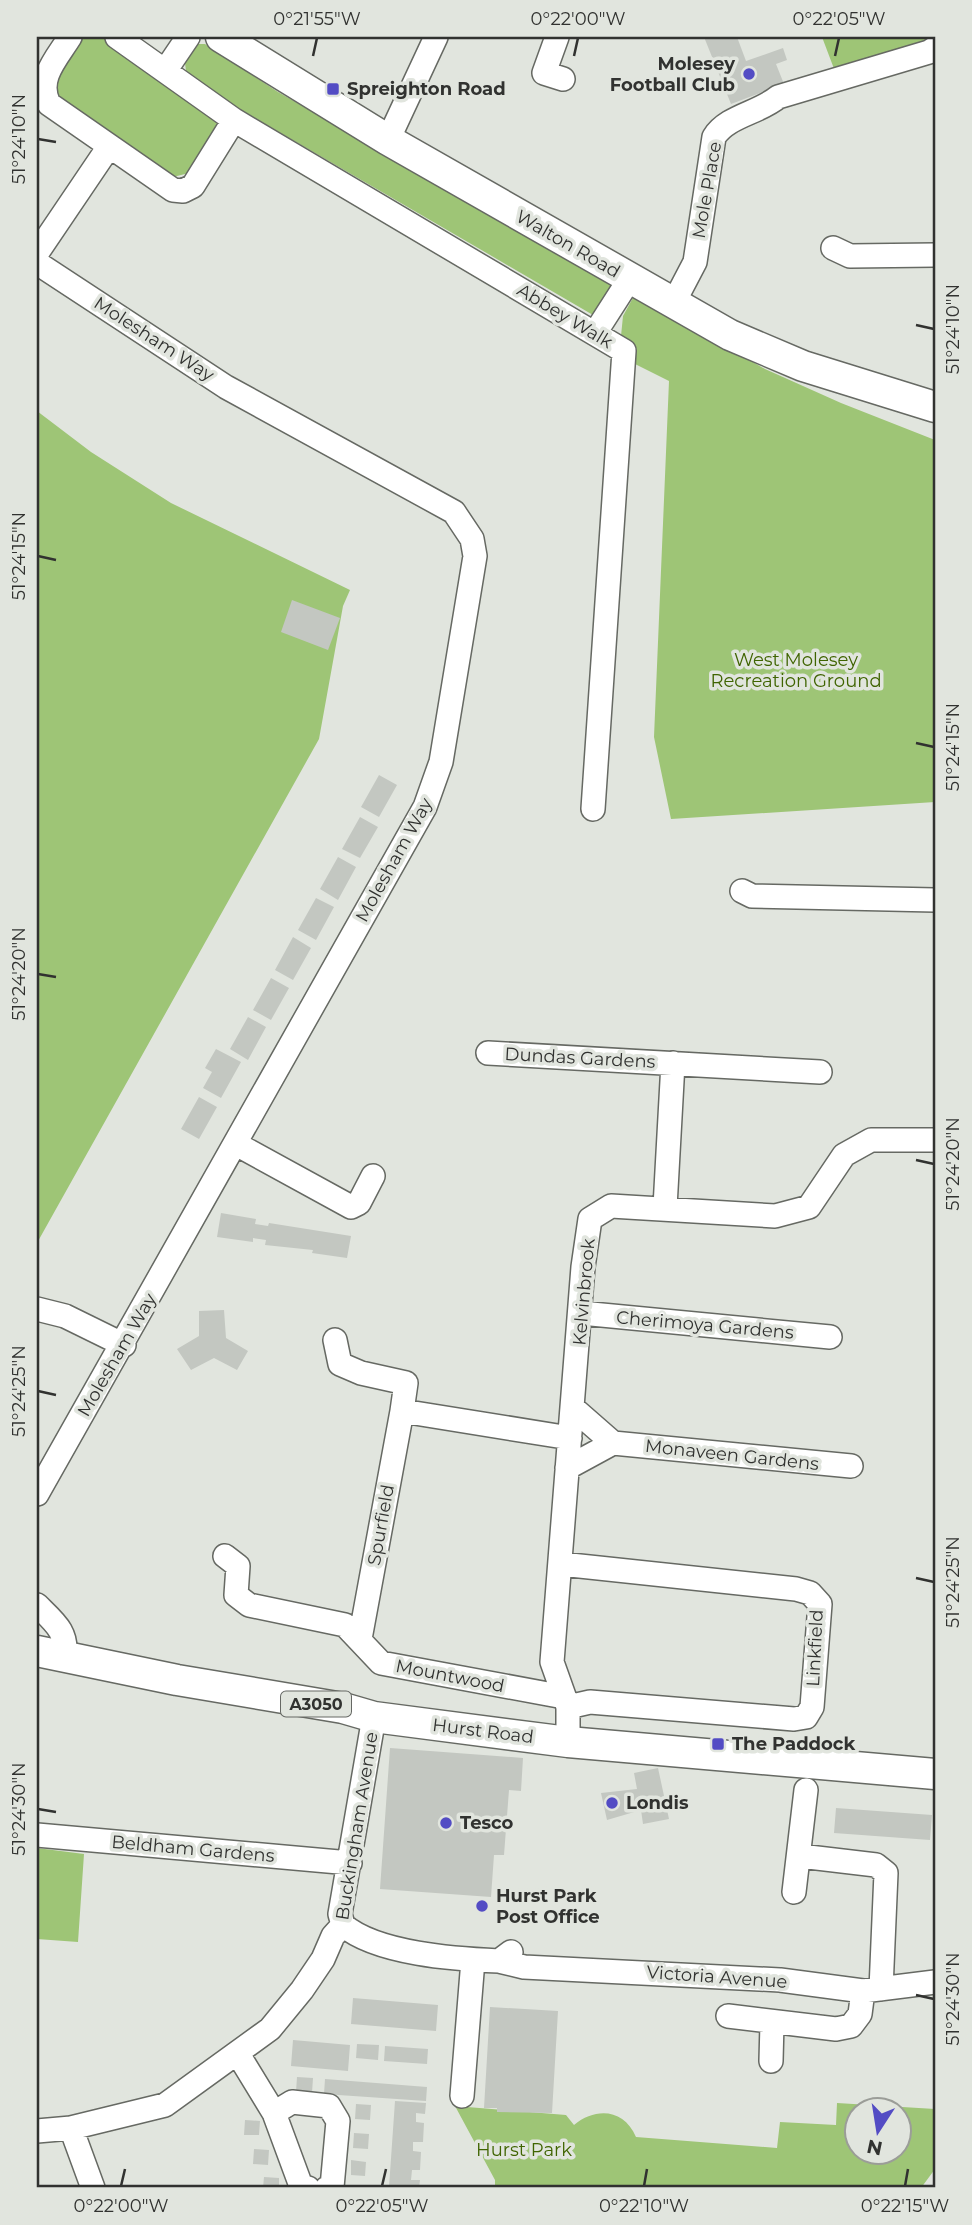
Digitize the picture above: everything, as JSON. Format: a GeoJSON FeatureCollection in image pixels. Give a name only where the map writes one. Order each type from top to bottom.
{"type":"FeatureCollection","features":[{"type":"Feature","properties":{"kind":"main road","name":"Walton Road"},"geometry":{"type":"LineString","coordinates":[[221,37],[388,140],[629,279],[767,353],[935,408]]}},
{"type":"Feature","properties":{"kind":"main road","name":"Hurst Road"},"geometry":{"type":"LineString","coordinates":[[51,1654],[177,1680],[343,1708],[374,1717],[568,1742],[935,1774]]}},
{"type":"Feature","properties":{"kind":"street"},"geometry":{"type":"LineString","coordinates":[[70,37],[44,80],[42,92],[49,104],[108,148],[173,190],[183,191],[193,186],[234,120]]}},
{"type":"Feature","properties":{"kind":"street","name":"Abbey Walk"},"geometry":{"type":"LineString","coordinates":[[117,37],[234,120],[624,351],[593,809]]}},
{"type":"Feature","properties":{"kind":"street"},"geometry":{"type":"LineString","coordinates":[[165,71],[188,37]]}},
{"type":"Feature","properties":{"kind":"street"},"geometry":{"type":"LineString","coordinates":[[388,140],[436,37]]}},
{"type":"Feature","properties":{"kind":"street"},"geometry":{"type":"LineString","coordinates":[[556,37],[544,73],[563,79]]}},
{"type":"Feature","properties":{"kind":"street","name":"Mole Place"},"geometry":{"type":"LineString","coordinates":[[673,303],[695,262],[714,137],[719,129],[790,93],[933,54]]}},
{"type":"Feature","properties":{"kind":"street"},"geometry":{"type":"LineString","coordinates":[[37,253],[108,148]]}},
{"type":"Feature","properties":{"kind":"street"},"geometry":{"type":"LineString","coordinates":[[833,248],[850,256],[935,255]]}},
{"type":"Feature","properties":{"kind":"street","name":"Molesham Way"},"geometry":{"type":"LineString","coordinates":[[37,262],[238,394],[454,512],[472,540],[473,569],[441,762],[425,807],[124,1345],[37,1494]]}},
{"type":"Feature","properties":{"kind":"street"},"geometry":{"type":"LineString","coordinates":[[595,333],[629,279]]}},
{"type":"Feature","properties":{"kind":"street"},"geometry":{"type":"LineString","coordinates":[[742,891],[752,896],[935,900]]}},
{"type":"Feature","properties":{"kind":"street","name":"Dundas Gardens"},"geometry":{"type":"LineString","coordinates":[[488,1053],[820,1072]]}},
{"type":"Feature","properties":{"kind":"street","name":"Dundas Gardens"},"geometry":{"type":"LineString","coordinates":[[665,1207],[673,1063]]}},
{"type":"Feature","properties":{"kind":"street","name":"Kelvinbrook"},"geometry":{"type":"LineString","coordinates":[[568,1742],[566,1702],[552,1662],[590,1219],[611,1206],[665,1207],[775,1216],[809,1207],[844,1155],[871,1140],[935,1140]]}},
{"type":"Feature","properties":{"kind":"street"},"geometry":{"type":"LineString","coordinates":[[236,1144],[351,1207],[359,1203],[373,1176]]}},
{"type":"Feature","properties":{"kind":"street"},"geometry":{"type":"LineString","coordinates":[[37,1309],[65,1316],[124,1345]]}},
{"type":"Feature","properties":{"kind":"street","name":"Cherimoya Gardens"},"geometry":{"type":"LineString","coordinates":[[581,1313],[830,1337]]}},
{"type":"Feature","properties":{"kind":"street","name":"Spurfield"},"geometry":{"type":"LineString","coordinates":[[335,1340],[340,1364],[361,1373],[406,1383],[360,1639]]}},
{"type":"Feature","properties":{"kind":"street"},"geometry":{"type":"LineString","coordinates":[[568,1468],[613,1443],[573,1408]]}},
{"type":"Feature","properties":{"kind":"street"},"geometry":{"type":"LineString","coordinates":[[402,1411],[570,1438]]}},
{"type":"Feature","properties":{"kind":"street","name":"Monaveen Gardens"},"geometry":{"type":"LineString","coordinates":[[613,1443],[851,1466]]}},
{"type":"Feature","properties":{"kind":"street","name":"Mountwood"},"geometry":{"type":"LineString","coordinates":[[225,1556],[239,1566],[236,1595],[249,1605],[345,1625],[381,1663],[566,1702]]}},
{"type":"Feature","properties":{"kind":"street","name":"Linkfield"},"geometry":{"type":"LineString","coordinates":[[561,1564],[796,1589],[810,1593],[820,1604],[813,1707],[806,1717],[794,1719],[566,1702]]}},
{"type":"Feature","properties":{"kind":"street"},"geometry":{"type":"LineString","coordinates":[[37,1605],[60,1628],[67,1643],[51,1654]]}},
{"type":"Feature","properties":{"kind":"street","name":"Buckingham Avenue"},"geometry":{"type":"LineString","coordinates":[[37,2131],[71,2128],[165,2105],[270,2029],[302,1990],[333,1936],[343,1925],[340,1914],[374,1717]]}},
{"type":"Feature","properties":{"kind":"street"},"geometry":{"type":"LineString","coordinates":[[794,1892],[806,1790]]}},
{"type":"Feature","properties":{"kind":"street","name":"Beldham Gardens"},"geometry":{"type":"LineString","coordinates":[[37,1835],[350,1863]]}},
{"type":"Feature","properties":{"kind":"street"},"geometry":{"type":"LineString","coordinates":[[728,2016],[835,2029],[851,2026],[872,1990],[886,1873],[876,1865],[800,1856]]}},
{"type":"Feature","properties":{"kind":"street","name":"Victoria Avenue"},"geometry":{"type":"LineString","coordinates":[[343,1925],[362,1937],[411,1951],[473,1960],[506,1955],[524,1967],[780,1980],[872,1990],[935,1982]]}},
{"type":"Feature","properties":{"kind":"street"},"geometry":{"type":"LineString","coordinates":[[463,2096],[473,1960]]}},
{"type":"Feature","properties":{"kind":"street"},"geometry":{"type":"LineString","coordinates":[[771,2061],[772,2023]]}},
{"type":"Feature","properties":{"kind":"street"},"geometry":{"type":"LineString","coordinates":[[238,2054],[274,2113],[301,2186],[308,2188]]}},
{"type":"Feature","properties":{"kind":"street"},"geometry":{"type":"LineString","coordinates":[[274,2113],[292,2102],[329,2106],[338,2121],[332,2187],[327,2188]]}},
{"type":"Feature","properties":{"kind":"street"},"geometry":{"type":"LineString","coordinates":[[71,2128],[93,2188]]}},
{"type":"Feature","properties":{"kind":"green space"},"geometry":{"type":"Polygon","coordinates":[[[83,37],[102,37],[218,119],[221,127],[193,172],[173,177],[59,100],[55,76],[83,37]]]}},
{"type":"Feature","properties":{"kind":"green space"},"geometry":{"type":"Polygon","coordinates":[[[822,37],[933,37],[836,74],[822,37]]]}},
{"type":"Feature","properties":{"kind":"green space"},"geometry":{"type":"Polygon","coordinates":[[[197,44],[205,44],[278,92],[613,283],[614,289],[593,315],[236,107],[186,71],[185,63],[197,44]]]}},
{"type":"Feature","properties":{"kind":"green space","name":"West Molesey Recreation Ground"},"geometry":{"type":"Polygon","coordinates":[[[635,294],[765,369],[935,440],[935,802],[671,819],[654,737],[669,381],[633,363],[635,346],[621,336],[623,316],[635,294]]]}},
{"type":"Feature","properties":{"kind":"green space"},"geometry":{"type":"Polygon","coordinates":[[[37,411],[91,452],[171,503],[350,590],[343,606],[319,739],[37,1243],[37,411]]]}},
{"type":"Feature","properties":{"kind":"green space"},"geometry":{"type":"Polygon","coordinates":[[[37,1848],[84,1854],[78,1942],[37,1939],[37,1848]]]}},
{"type":"Feature","properties":{"kind":"green space","name":"Hurst Park"},"geometry":{"type":"Polygon","coordinates":[[[837,2103],[842,2103],[842,2166],[912,2166],[912,2108],[935,2109],[935,2169],[921,2188],[495,2188],[495,2180],[455,2106],[566,2115],[574,2125],[591,2115],[609,2114],[624,2121],[636,2137],[777,2148],[780,2122],[836,2125],[837,2103]]]}},
{"type":"Feature","properties":{"kind":"building","name":"Molesey Football Club"},"geometry":{"type":"Polygon","coordinates":[[[704,37],[737,37],[746,61],[783,48],[787,60],[776,64],[784,84],[731,104],[704,37]]]}},
{"type":"Feature","properties":{"kind":"building"},"geometry":{"type":"Polygon","coordinates":[[[292,600],[340,618],[328,650],[281,632],[292,600]]]}},
{"type":"Feature","properties":{"kind":"building"},"geometry":{"type":"Polygon","coordinates":[[[379,775],[397,785],[379,817],[361,807],[379,775]]]}},
{"type":"Feature","properties":{"kind":"building"},"geometry":{"type":"Polygon","coordinates":[[[360,817],[378,827],[360,858],[342,849],[360,817]]]}},
{"type":"Feature","properties":{"kind":"building"},"geometry":{"type":"Polygon","coordinates":[[[338,857],[356,867],[338,900],[320,889],[338,857]]]}},
{"type":"Feature","properties":{"kind":"building"},"geometry":{"type":"Polygon","coordinates":[[[316,898],[334,907],[316,940],[298,930],[316,898]]]}},
{"type":"Feature","properties":{"kind":"building"},"geometry":{"type":"Polygon","coordinates":[[[293,937],[311,948],[293,980],[275,970],[293,937]]]}},
{"type":"Feature","properties":{"kind":"building"},"geometry":{"type":"Polygon","coordinates":[[[271,978],[289,988],[271,1020],[253,1010],[271,978]]]}},
{"type":"Feature","properties":{"kind":"building"},"geometry":{"type":"Polygon","coordinates":[[[248,1017],[266,1027],[248,1060],[230,1049],[248,1017]]]}},
{"type":"Feature","properties":{"kind":"building"},"geometry":{"type":"Polygon","coordinates":[[[216,1049],[241,1062],[221,1098],[203,1088],[212,1072],[205,1068],[216,1049]]]}},
{"type":"Feature","properties":{"kind":"building"},"geometry":{"type":"Polygon","coordinates":[[[199,1097],[217,1107],[199,1139],[181,1129],[199,1097]]]}},
{"type":"Feature","properties":{"kind":"building"},"geometry":{"type":"Polygon","coordinates":[[[221,1213],[256,1219],[255,1224],[268,1226],[269,1223],[351,1236],[347,1258],[312,1253],[313,1250],[265,1245],[266,1240],[253,1238],[253,1242],[217,1237],[221,1213]]]}},
{"type":"Feature","properties":{"kind":"building"},"geometry":{"type":"Polygon","coordinates":[[[224,1310],[226,1338],[248,1351],[237,1370],[214,1358],[191,1370],[177,1349],[199,1336],[199,1311],[224,1310]]]}},
{"type":"Feature","properties":{"kind":"building","name":"Tesco"},"geometry":{"type":"Polygon","coordinates":[[[390,1748],[523,1758],[521,1791],[509,1790],[504,1855],[494,1855],[491,1897],[380,1889],[390,1748]]]}},
{"type":"Feature","properties":{"kind":"building"},"geometry":{"type":"Polygon","coordinates":[[[658,1768],[669,1819],[643,1824],[641,1810],[607,1820],[601,1793],[637,1789],[634,1773],[658,1768]]]}},
{"type":"Feature","properties":{"kind":"building"},"geometry":{"type":"Polygon","coordinates":[[[836,1808],[932,1815],[930,1840],[834,1833],[836,1808]]]}},
{"type":"Feature","properties":{"kind":"building"},"geometry":{"type":"Polygon","coordinates":[[[353,1998],[438,2005],[436,2031],[351,2024],[353,1998]]]}},
{"type":"Feature","properties":{"kind":"building"},"geometry":{"type":"Polygon","coordinates":[[[490,2007],[558,2011],[552,2113],[497,2112],[497,2108],[484,2108],[490,2007]]]}},
{"type":"Feature","properties":{"kind":"building"},"geometry":{"type":"Polygon","coordinates":[[[293,2040],[350,2045],[348,2071],[291,2066],[293,2040]]]}},
{"type":"Feature","properties":{"kind":"building"},"geometry":{"type":"Polygon","coordinates":[[[357,2044],[379,2045],[378,2060],[356,2058],[357,2044]]]}},
{"type":"Feature","properties":{"kind":"building"},"geometry":{"type":"Polygon","coordinates":[[[385,2046],[428,2049],[427,2064],[384,2061],[385,2046]]]}},
{"type":"Feature","properties":{"kind":"building"},"geometry":{"type":"Polygon","coordinates":[[[297,2077],[313,2078],[312,2093],[296,2092],[297,2077]]]}},
{"type":"Feature","properties":{"kind":"building"},"geometry":{"type":"Polygon","coordinates":[[[325,2079],[427,2087],[426,2101],[324,2094],[325,2079]]]}},
{"type":"Feature","properties":{"kind":"building"},"geometry":{"type":"Polygon","coordinates":[[[395,2101],[426,2103],[425,2114],[416,2113],[416,2122],[424,2123],[423,2142],[413,2142],[413,2151],[421,2152],[420,2170],[412,2170],[411,2180],[420,2180],[419,2188],[389,2187],[395,2101]]]}},
{"type":"Feature","properties":{"kind":"building"},"geometry":{"type":"Polygon","coordinates":[[[356,2104],[371,2105],[370,2120],[355,2119],[356,2104]]]}},
{"type":"Feature","properties":{"kind":"building"},"geometry":{"type":"Polygon","coordinates":[[[245,2120],[260,2121],[259,2135],[244,2135],[245,2120]]]}},
{"type":"Feature","properties":{"kind":"building"},"geometry":{"type":"Polygon","coordinates":[[[354,2133],[369,2134],[368,2149],[353,2148],[354,2133]]]}},
{"type":"Feature","properties":{"kind":"building"},"geometry":{"type":"Polygon","coordinates":[[[254,2149],[269,2150],[268,2165],[253,2164],[254,2149]]]}},
{"type":"Feature","properties":{"kind":"building"},"geometry":{"type":"Polygon","coordinates":[[[351,2160],[366,2162],[365,2176],[351,2175],[351,2160]]]}},
{"type":"Feature","properties":{"kind":"building"},"geometry":{"type":"Polygon","coordinates":[[[264,2177],[279,2178],[279,2188],[263,2188],[264,2177]]]}},
{"type":"Feature","properties":{"kind":"place","name":"Molesey Football Club"},"geometry":{"type":"Point","coordinates":[749,74]}},
{"type":"Feature","properties":{"kind":"place","name":"Spreighton Road"},"geometry":{"type":"Point","coordinates":[333,89]}},
{"type":"Feature","properties":{"kind":"place","name":"The Paddock"},"geometry":{"type":"Point","coordinates":[718,1744]}},
{"type":"Feature","properties":{"kind":"place","name":"Londis"},"geometry":{"type":"Point","coordinates":[612,1803]}},
{"type":"Feature","properties":{"kind":"place","name":"Tesco"},"geometry":{"type":"Point","coordinates":[446,1823]}},
{"type":"Feature","properties":{"kind":"place","name":"Hurst Park Post Office"},"geometry":{"type":"Point","coordinates":[482,1906]}}]}
